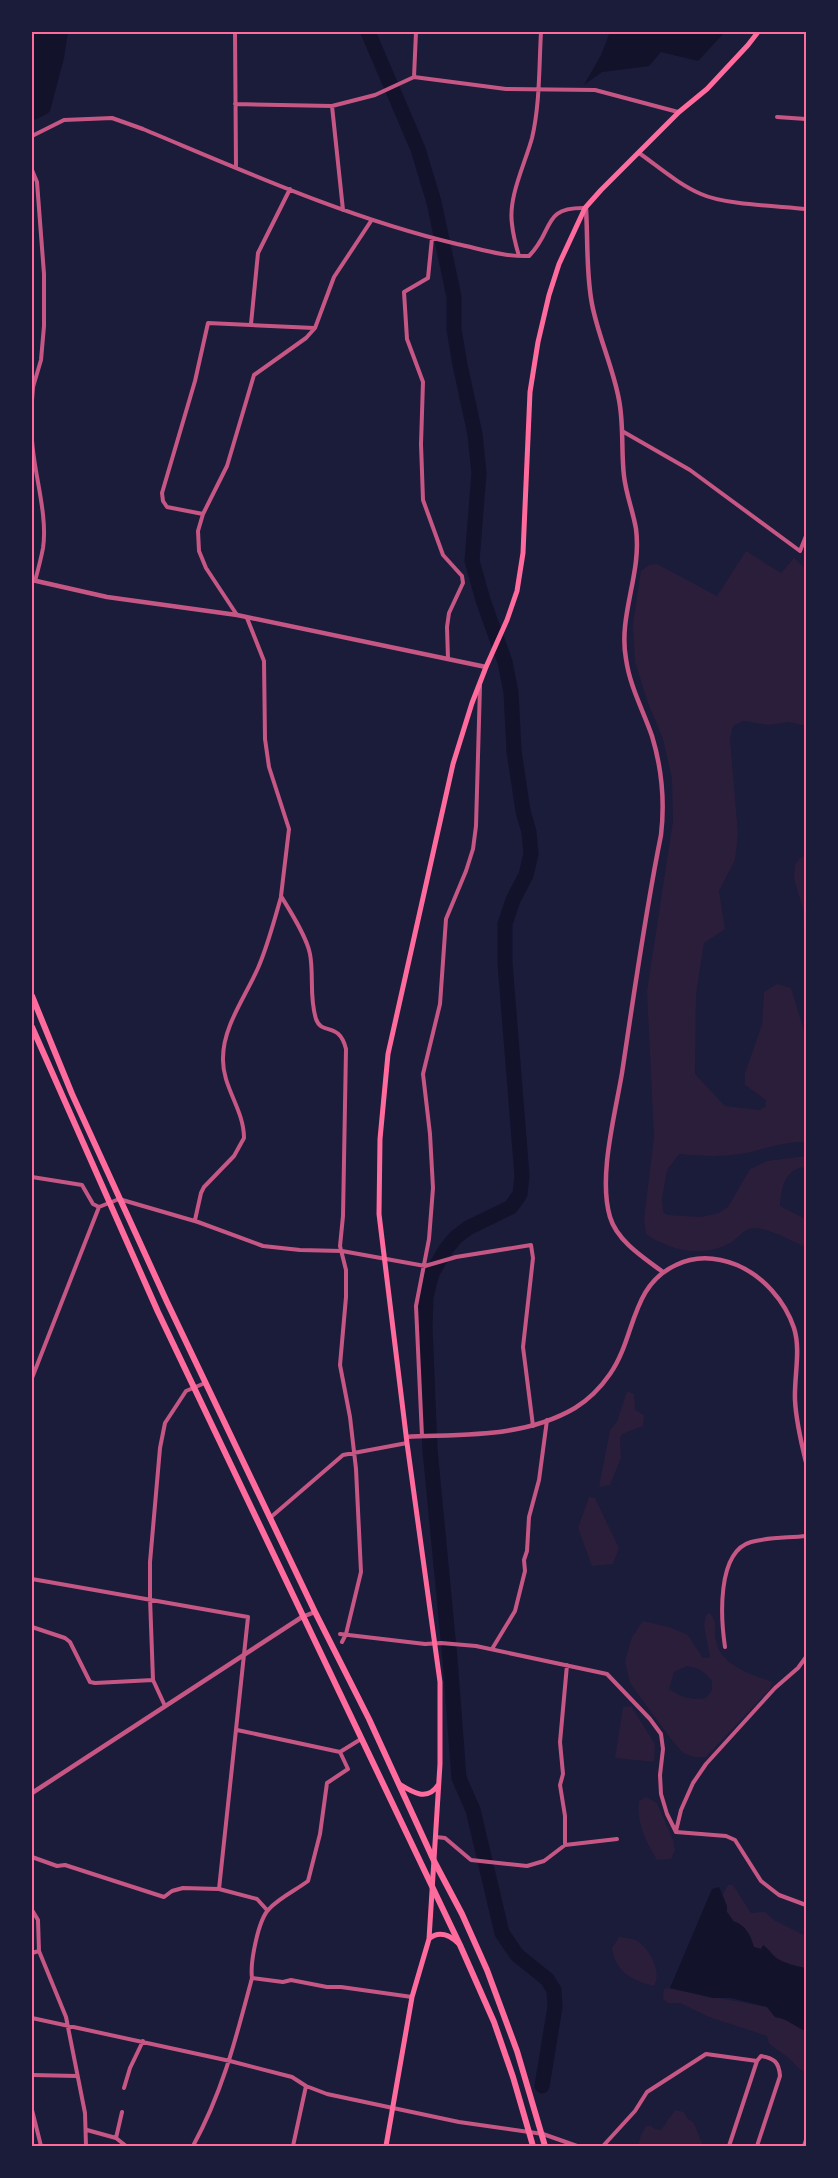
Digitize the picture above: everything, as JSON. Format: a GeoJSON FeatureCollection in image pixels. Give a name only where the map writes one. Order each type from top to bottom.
{"type":"FeatureCollection","features":[{"type":"Feature","properties":{"kind":"highway"},"geometry":{"type":"LineString","coordinates":[[32,996],[72,1094],[119,1199],[487,1970],[517,2051],[545,2146]]}},
{"type":"Feature","properties":{"kind":"highway"},"geometry":{"type":"LineString","coordinates":[[32,1027],[108,1203],[194,1388],[460,1945],[494,2022],[533,2146]]}},
{"type":"Feature","properties":{"kind":"main road"},"geometry":{"type":"LineString","coordinates":[[387,2146],[412,1997],[429,1939],[439,1782],[440,1682],[433,1644],[379,1214],[383,1094],[388,1054],[453,764],[480,682],[517,591],[523,553],[530,392],[537,342],[559,264],[585,208],[616,172],[639,153],[729,66],[758,32]]}},
{"type":"Feature","properties":{"kind":"main road"},"geometry":{"type":"LineString","coordinates":[[399,1784],[423,1795],[436,1789],[439,1782]]}},
{"type":"Feature","properties":{"kind":"main road"},"geometry":{"type":"LineString","coordinates":[[429,1939],[437,1934],[443,1934],[448,1935],[460,1945]]}},
{"type":"Feature","properties":{"kind":"street"},"geometry":{"type":"LineString","coordinates":[[235,32],[236,168]]}},
{"type":"Feature","properties":{"kind":"street"},"geometry":{"type":"LineString","coordinates":[[414,77],[416,32]]}},
{"type":"Feature","properties":{"kind":"street"},"geometry":{"type":"LineString","coordinates":[[519,256],[511,223],[512,210],[520,169],[532,138],[538,90],[541,32]]}},
{"type":"Feature","properties":{"kind":"street"},"geometry":{"type":"LineString","coordinates":[[235,104],[332,106],[375,95],[414,77],[506,89],[595,90],[679,112]]}},
{"type":"Feature","properties":{"kind":"street"},"geometry":{"type":"LineString","coordinates":[[332,106],[342,210]]}},
{"type":"Feature","properties":{"kind":"street"},"geometry":{"type":"LineString","coordinates":[[777,117],[807,119]]}},
{"type":"Feature","properties":{"kind":"street"},"geometry":{"type":"LineString","coordinates":[[32,136],[64,120],[112,118],[371,221],[504,255],[529,256],[540,245],[554,214],[567,207],[585,208],[592,302],[619,397],[622,415],[624,479],[636,529],[637,562],[625,619],[624,646],[634,693],[658,758],[663,796],[663,815],[612,1134],[605,1194],[611,1220],[618,1232],[635,1251],[663,1272]]}},
{"type":"Feature","properties":{"kind":"street"},"geometry":{"type":"LineString","coordinates":[[639,153],[683,185],[703,195],[722,200],[807,208]]}},
{"type":"Feature","properties":{"kind":"street"},"geometry":{"type":"LineString","coordinates":[[32,170],[37,182],[44,274],[44,326],[41,360],[33,387],[32,400]]}},
{"type":"Feature","properties":{"kind":"street"},"geometry":{"type":"LineString","coordinates":[[250,324],[258,253],[290,189]]}},
{"type":"Feature","properties":{"kind":"street"},"geometry":{"type":"LineString","coordinates":[[237,615],[206,568],[199,551],[198,531],[203,514],[227,466],[254,375],[306,338],[315,328],[334,277],[371,221]]}},
{"type":"Feature","properties":{"kind":"street"},"geometry":{"type":"LineString","coordinates":[[434,238],[428,278],[404,292],[407,339],[423,382],[421,444],[423,500],[443,555],[462,576],[463,583],[449,613],[448,659]]}},
{"type":"Feature","properties":{"kind":"street"},"geometry":{"type":"LineString","coordinates":[[203,514],[167,507],[162,493],[195,381],[208,323],[315,328]]}},
{"type":"Feature","properties":{"kind":"street"},"geometry":{"type":"LineString","coordinates":[[622,431],[690,470],[800,551],[807,536]]}},
{"type":"Feature","properties":{"kind":"street"},"geometry":{"type":"LineString","coordinates":[[32,440],[33,466],[42,513],[43,547],[33,580],[107,597],[237,615],[486,667]]}},
{"type":"Feature","properties":{"kind":"street"},"geometry":{"type":"LineString","coordinates":[[195,1221],[204,1186],[234,1156],[244,1137],[239,1114],[225,1077],[222,1057],[227,1036],[259,966],[281,896],[289,829],[269,766],[265,739],[264,661],[247,618]]}},
{"type":"Feature","properties":{"kind":"street"},"geometry":{"type":"LineString","coordinates":[[424,1436],[416,1306],[425,1266],[433,1188],[423,1074],[440,1004],[446,919],[473,849],[476,826],[480,682]]}},
{"type":"Feature","properties":{"kind":"street"},"geometry":{"type":"LineString","coordinates":[[281,896],[311,955],[311,990],[317,1022],[321,1027],[338,1033],[343,1038],[346,1049],[344,1215],[340,1246],[346,1270],[346,1297],[340,1365],[350,1417],[357,1479],[361,1572],[342,1642]]}},
{"type":"Feature","properties":{"kind":"street"},"geometry":{"type":"LineString","coordinates":[[32,1177],[82,1185],[93,1204],[99,1207]]}},
{"type":"Feature","properties":{"kind":"street"},"geometry":{"type":"LineString","coordinates":[[32,1378],[99,1207],[119,1199],[195,1221],[263,1246],[342,1251],[425,1266],[456,1257],[531,1245],[533,1258],[523,1347],[533,1426]]}},
{"type":"Feature","properties":{"kind":"street"},"geometry":{"type":"LineString","coordinates":[[271,1517],[343,1455],[424,1436],[483,1434],[533,1426],[574,1409],[588,1399],[611,1374],[642,1295],[649,1285],[663,1272],[683,1262],[706,1258],[718,1259],[742,1267],[753,1274],[780,1300],[795,1330],[795,1403],[798,1429],[807,1462]]}},
{"type":"Feature","properties":{"kind":"street"},"geometry":{"type":"LineString","coordinates":[[165,1706],[153,1680],[150,1598],[150,1562],[160,1448],[165,1423],[186,1392],[205,1383]]}},
{"type":"Feature","properties":{"kind":"street"},"geometry":{"type":"LineString","coordinates":[[492,1649],[515,1611],[525,1571],[524,1560],[527,1551],[529,1517],[538,1480],[547,1420]]}},
{"type":"Feature","properties":{"kind":"street"},"geometry":{"type":"LineString","coordinates":[[725,1647],[724,1588],[731,1559],[741,1548],[752,1542],[807,1536]]}},
{"type":"Feature","properties":{"kind":"street"},"geometry":{"type":"LineString","coordinates":[[32,1579],[248,1617],[219,1889]]}},
{"type":"Feature","properties":{"kind":"street"},"geometry":{"type":"LineString","coordinates":[[32,1793],[303,1617],[315,1612]]}},
{"type":"Feature","properties":{"kind":"street"},"geometry":{"type":"LineString","coordinates":[[32,1627],[65,1638],[70,1642],[90,1682],[153,1680]]}},
{"type":"Feature","properties":{"kind":"street"},"geometry":{"type":"LineString","coordinates":[[340,1634],[492,1649],[607,1674],[650,1719],[660,1734],[663,1749],[660,1775],[661,1794],[676,1832]]}},
{"type":"Feature","properties":{"kind":"street"},"geometry":{"type":"LineString","coordinates":[[676,1832],[681,1810],[693,1783],[706,1764],[775,1688],[807,1657]]}},
{"type":"Feature","properties":{"kind":"street"},"geometry":{"type":"LineString","coordinates":[[565,1845],[565,1816],[560,1785],[563,1774],[560,1742],[567,1665]]}},
{"type":"Feature","properties":{"kind":"street"},"geometry":{"type":"LineString","coordinates":[[237,1730],[340,1752],[362,1739]]}},
{"type":"Feature","properties":{"kind":"street"},"geometry":{"type":"LineString","coordinates":[[193,2146],[214,2105],[230,2061],[252,1978],[254,1946],[267,1910],[308,1881],[320,1834],[327,1783],[348,1769],[340,1752]]}},
{"type":"Feature","properties":{"kind":"street"},"geometry":{"type":"LineString","coordinates":[[676,1832],[726,1836],[735,1840],[761,1881],[779,1895],[807,1905]]}},
{"type":"Feature","properties":{"kind":"street"},"geometry":{"type":"LineString","coordinates":[[436,1837],[445,1838],[471,1860],[527,1866],[544,1861],[565,1845],[617,1839]]}},
{"type":"Feature","properties":{"kind":"street"},"geometry":{"type":"LineString","coordinates":[[32,1857],[57,1866],[65,1865],[164,1897],[172,1891],[183,1888],[219,1889],[257,1899],[267,1910]]}},
{"type":"Feature","properties":{"kind":"street"},"geometry":{"type":"LineString","coordinates":[[32,1910],[38,1920],[39,1951],[67,2025],[87,2130],[86,2146]]}},
{"type":"Feature","properties":{"kind":"street"},"geometry":{"type":"LineString","coordinates":[[32,1953],[39,1951]]}},
{"type":"Feature","properties":{"kind":"street"},"geometry":{"type":"LineString","coordinates":[[252,1978],[283,1982],[291,1980],[327,1987],[412,1997]]}},
{"type":"Feature","properties":{"kind":"street"},"geometry":{"type":"LineString","coordinates":[[32,2018],[230,2061],[292,2077],[306,2086],[327,2094],[459,2122],[543,2134],[577,2146]]}},
{"type":"Feature","properties":{"kind":"street"},"geometry":{"type":"LineString","coordinates":[[124,2088],[130,2068],[143,2042]]}},
{"type":"Feature","properties":{"kind":"street"},"geometry":{"type":"LineString","coordinates":[[603,2146],[635,2111],[647,2092],[706,2054],[757,2061]]}},
{"type":"Feature","properties":{"kind":"street"},"geometry":{"type":"LineString","coordinates":[[729,2146],[757,2061],[761,2056],[770,2057],[776,2061],[780,2068],[780,2076],[757,2146]]}},
{"type":"Feature","properties":{"kind":"street"},"geometry":{"type":"LineString","coordinates":[[32,2075],[77,2076]]}},
{"type":"Feature","properties":{"kind":"street"},"geometry":{"type":"LineString","coordinates":[[293,2146],[306,2086]]}},
{"type":"Feature","properties":{"kind":"street"},"geometry":{"type":"LineString","coordinates":[[32,2110],[41,2146]]}},
{"type":"Feature","properties":{"kind":"street"},"geometry":{"type":"LineString","coordinates":[[116,2138],[122,2112]]}},
{"type":"Feature","properties":{"kind":"street"},"geometry":{"type":"LineString","coordinates":[[87,2130],[116,2138],[126,2146]]}},
{"type":"Feature","properties":{"kind":"street"},"geometry":{"type":"LineString","coordinates":[[804,2146],[807,2140]]}},
{"type":"Feature","properties":{"kind":"shaded area"},"geometry":{"type":"Polygon","coordinates":[[[32,32],[68,32],[64,58],[50,111],[32,121],[32,32]]]}},
{"type":"Feature","properties":{"kind":"shaded area"},"geometry":{"type":"Polygon","coordinates":[[[610,32],[725,32],[698,61],[661,52],[649,66],[602,72],[584,85],[601,55],[610,32]]]}},
{"type":"Feature","properties":{"kind":"shaded area"},"geometry":{"type":"Polygon","coordinates":[[[746,551],[781,573],[794,558],[806,569],[806,726],[789,722],[768,725],[743,721],[733,726],[730,739],[738,834],[735,860],[719,891],[725,929],[704,943],[696,995],[695,1074],[725,1106],[759,1110],[766,1106],[766,1100],[745,1085],[745,1073],[762,1025],[764,992],[777,984],[791,988],[806,1037],[806,1142],[782,1144],[733,1155],[679,1154],[667,1170],[662,1199],[663,1212],[668,1215],[701,1217],[719,1213],[728,1207],[750,1169],[767,1161],[806,1156],[806,1167],[793,1171],[786,1180],[780,1206],[806,1219],[806,1247],[772,1232],[753,1228],[746,1230],[720,1248],[698,1251],[676,1248],[655,1240],[646,1234],[644,1219],[654,1137],[647,991],[673,821],[672,779],[663,739],[635,662],[633,625],[641,571],[649,565],[657,564],[717,596],[746,551]]]}},
{"type":"Feature","properties":{"kind":"shaded area"},"geometry":{"type":"Polygon","coordinates":[[[806,855],[806,989],[803,909],[794,879],[795,865],[800,858],[806,855]]]}},
{"type":"Feature","properties":{"kind":"shaded area"},"geometry":{"type":"Polygon","coordinates":[[[627,1391],[634,1394],[635,1410],[644,1415],[643,1426],[622,1434],[620,1438],[621,1458],[610,1485],[599,1487],[610,1430],[617,1422],[627,1391]]]}},
{"type":"Feature","properties":{"kind":"shaded area"},"geometry":{"type":"Polygon","coordinates":[[[589,1497],[595,1498],[619,1548],[613,1564],[592,1566],[578,1528],[589,1497]]]}},
{"type":"Feature","properties":{"kind":"shaded area"},"geometry":{"type":"Polygon","coordinates":[[[710,1613],[714,1621],[716,1641],[724,1657],[738,1668],[772,1682],[770,1689],[706,1757],[694,1757],[683,1753],[630,1683],[625,1661],[632,1637],[643,1621],[669,1627],[688,1635],[703,1658],[710,1657],[704,1626],[706,1615],[710,1613]],[[687,1666],[674,1672],[669,1689],[687,1698],[706,1698],[712,1690],[712,1681],[704,1672],[687,1666]]]}},
{"type":"Feature","properties":{"kind":"shaded area"},"geometry":{"type":"Polygon","coordinates":[[[631,1706],[655,1744],[654,1762],[615,1758],[623,1707],[631,1706]]]}},
{"type":"Feature","properties":{"kind":"shaded area"},"geometry":{"type":"Polygon","coordinates":[[[646,1797],[657,1803],[673,1840],[675,1850],[671,1859],[657,1860],[646,1839],[640,1824],[638,1809],[639,1801],[646,1797]]]}},
{"type":"Feature","properties":{"kind":"shaded area"},"geometry":{"type":"Polygon","coordinates":[[[728,1885],[733,1885],[751,1913],[765,1912],[774,1920],[806,1936],[806,1968],[780,1960],[763,1946],[761,1949],[754,1947],[727,1912],[723,1894],[728,1885]]]}},
{"type":"Feature","properties":{"kind":"shaded area"},"geometry":{"type":"Polygon","coordinates":[[[719,1887],[727,1906],[727,1912],[733,1921],[747,1931],[754,1947],[761,1949],[763,1945],[780,1960],[806,1968],[806,2031],[775,2017],[767,2007],[731,1998],[713,1998],[670,1988],[712,1889],[719,1887]]]}},
{"type":"Feature","properties":{"kind":"shaded area"},"geometry":{"type":"Polygon","coordinates":[[[619,1937],[637,1941],[648,1951],[656,1969],[654,1986],[632,1978],[621,1969],[612,1948],[619,1937]]]}},
{"type":"Feature","properties":{"kind":"shaded area"},"geometry":{"type":"Polygon","coordinates":[[[666,1988],[767,2007],[775,2017],[806,2031],[806,2072],[799,2069],[790,2059],[769,2044],[767,2036],[709,2017],[680,2003],[668,2003],[663,1999],[666,1988]]]}},
{"type":"Feature","properties":{"kind":"shaded area"},"geometry":{"type":"Polygon","coordinates":[[[675,2110],[684,2112],[687,2118],[694,2123],[703,2146],[638,2146],[646,2126],[661,2130],[675,2110]]]}},
{"type":"Feature","properties":{"kind":"waterway"},"geometry":{"type":"LineString","coordinates":[[368,32],[418,149],[434,202],[454,297],[454,329],[475,434],[479,473],[472,561],[505,662],[511,692],[514,751],[531,854],[526,875],[513,900],[505,924],[505,963],[522,1176],[520,1194],[511,1207],[468,1228],[446,1249],[432,1273],[426,1297],[425,1327],[430,1450],[459,1778],[473,1810],[502,1933],[517,1955],[547,1979],[554,1990],[555,2007],[542,2086]]}}]}
